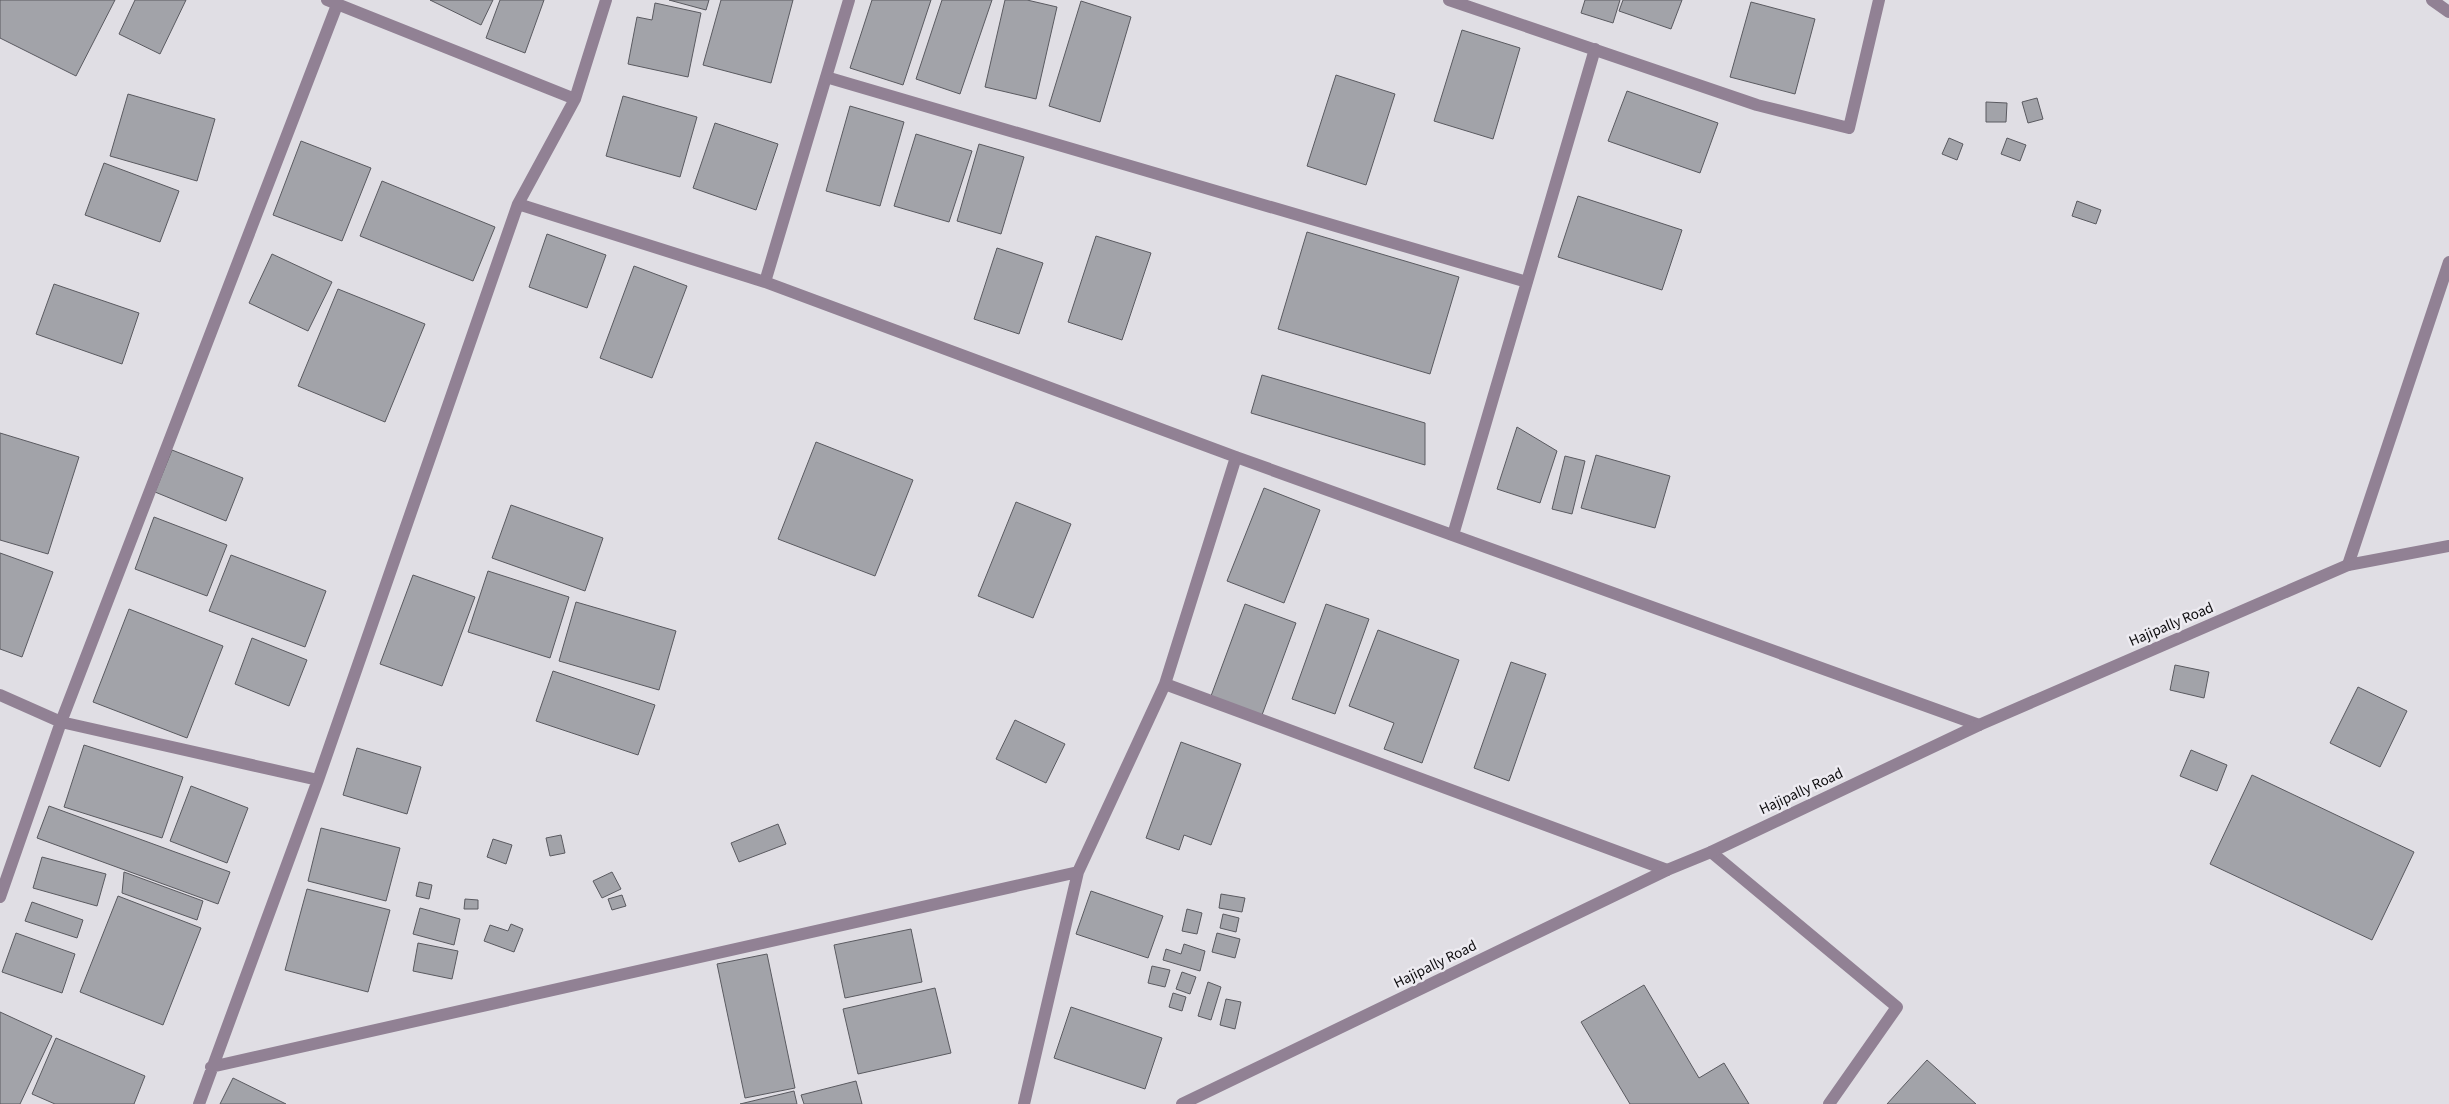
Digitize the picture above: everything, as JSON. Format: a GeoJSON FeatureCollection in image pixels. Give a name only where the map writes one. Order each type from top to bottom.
{"type":"FeatureCollection","features":[{"type":"Feature","properties":{"kind":"street"},"geometry":{"type":"LineString","coordinates":[[199,1104],[318,780],[518,204],[575,99],[606,0]]}},
{"type":"Feature","properties":{"kind":"street"},"geometry":{"type":"LineString","coordinates":[[765,282],[849,0]]}},
{"type":"Feature","properties":{"kind":"street"},"geometry":{"type":"LineString","coordinates":[[1449,0],[1757,106],[1849,128],[1879,0]]}},
{"type":"Feature","properties":{"kind":"street"},"geometry":{"type":"LineString","coordinates":[[2432,0],[2449,12]]}},
{"type":"Feature","properties":{"kind":"street"},"geometry":{"type":"LineString","coordinates":[[0,897],[61,722],[332,2],[575,99]]}},
{"type":"Feature","properties":{"kind":"street"},"geometry":{"type":"LineString","coordinates":[[1452,535],[1595,50]]}},
{"type":"Feature","properties":{"kind":"street"},"geometry":{"type":"LineString","coordinates":[[826,78],[1527,282]]}},
{"type":"Feature","properties":{"kind":"street"},"geometry":{"type":"LineString","coordinates":[[518,204],[765,282],[1236,458],[1979,725]]}},
{"type":"Feature","properties":{"kind":"street"},"geometry":{"type":"LineString","coordinates":[[2348,565],[2449,262]]}},
{"type":"Feature","properties":{"kind":"street"},"geometry":{"type":"LineString","coordinates":[[1024,1104],[1078,872],[1165,684],[1236,458]]}},
{"type":"Feature","properties":{"kind":"street","name":"Hajipally Road"},"geometry":{"type":"LineString","coordinates":[[1182,1104],[1668,870],[1711,852],[1979,725],[2348,565],[2449,546]]}},
{"type":"Feature","properties":{"kind":"street"},"geometry":{"type":"LineString","coordinates":[[1165,684],[1668,870]]}},
{"type":"Feature","properties":{"kind":"street"},"geometry":{"type":"LineString","coordinates":[[0,695],[61,722],[318,780]]}},
{"type":"Feature","properties":{"kind":"street"},"geometry":{"type":"LineString","coordinates":[[1711,852],[1897,1007],[1829,1104]]}},
{"type":"Feature","properties":{"kind":"street"},"geometry":{"type":"LineString","coordinates":[[211,1067],[1078,872]]}},
{"type":"Feature","properties":{"kind":"building"},"geometry":{"type":"Polygon","coordinates":[[[0,0],[115,0],[76,76],[0,38],[0,0]]]}},
{"type":"Feature","properties":{"kind":"building"},"geometry":{"type":"Polygon","coordinates":[[[135,0],[186,0],[160,54],[119,34],[135,0]]]}},
{"type":"Feature","properties":{"kind":"building"},"geometry":{"type":"Polygon","coordinates":[[[430,0],[493,0],[481,25],[430,0]]]}},
{"type":"Feature","properties":{"kind":"building"},"geometry":{"type":"Polygon","coordinates":[[[500,0],[544,0],[525,53],[486,38],[500,0]]]}},
{"type":"Feature","properties":{"kind":"building"},"geometry":{"type":"Polygon","coordinates":[[[669,0],[709,0],[706,10],[669,0]]]}},
{"type":"Feature","properties":{"kind":"building"},"geometry":{"type":"Polygon","coordinates":[[[721,0],[793,0],[771,83],[703,65],[721,0]]]}},
{"type":"Feature","properties":{"kind":"building"},"geometry":{"type":"Polygon","coordinates":[[[872,0],[931,0],[903,85],[850,68],[872,0]]]}},
{"type":"Feature","properties":{"kind":"building"},"geometry":{"type":"Polygon","coordinates":[[[942,0],[992,0],[960,94],[916,79],[942,0]]]}},
{"type":"Feature","properties":{"kind":"building"},"geometry":{"type":"Polygon","coordinates":[[[1005,0],[1027,0],[1057,7],[1036,99],[985,87],[1005,0]]]}},
{"type":"Feature","properties":{"kind":"building"},"geometry":{"type":"Polygon","coordinates":[[[1585,0],[1620,0],[1613,23],[1581,13],[1585,0]]]}},
{"type":"Feature","properties":{"kind":"building"},"geometry":{"type":"Polygon","coordinates":[[[1623,0],[1682,0],[1671,29],[1619,11],[1623,0]]]}},
{"type":"Feature","properties":{"kind":"building"},"geometry":{"type":"Polygon","coordinates":[[[1081,1],[1131,17],[1100,122],[1049,106],[1081,1]]]}},
{"type":"Feature","properties":{"kind":"building"},"geometry":{"type":"Polygon","coordinates":[[[1751,2],[1815,19],[1795,94],[1730,77],[1751,2]]]}},
{"type":"Feature","properties":{"kind":"building"},"geometry":{"type":"Polygon","coordinates":[[[655,3],[701,13],[688,77],[628,64],[637,17],[652,20],[655,3]]]}},
{"type":"Feature","properties":{"kind":"building"},"geometry":{"type":"Polygon","coordinates":[[[1462,30],[1520,48],[1493,139],[1434,121],[1462,30]]]}},
{"type":"Feature","properties":{"kind":"building"},"geometry":{"type":"Polygon","coordinates":[[[1336,75],[1395,94],[1366,185],[1307,166],[1336,75]]]}},
{"type":"Feature","properties":{"kind":"building"},"geometry":{"type":"Polygon","coordinates":[[[1627,91],[1718,123],[1700,173],[1608,141],[1627,91]]]}},
{"type":"Feature","properties":{"kind":"building"},"geometry":{"type":"Polygon","coordinates":[[[128,94],[215,119],[197,181],[110,156],[128,94]]]}},
{"type":"Feature","properties":{"kind":"building"},"geometry":{"type":"Polygon","coordinates":[[[623,96],[697,117],[680,177],[606,156],[623,96]]]}},
{"type":"Feature","properties":{"kind":"building"},"geometry":{"type":"Polygon","coordinates":[[[2037,98],[2043,119],[2028,123],[2022,102],[2037,98]]]}},
{"type":"Feature","properties":{"kind":"building"},"geometry":{"type":"Polygon","coordinates":[[[1986,102],[2007,103],[2006,122],[1986,122],[1986,102]]]}},
{"type":"Feature","properties":{"kind":"building"},"geometry":{"type":"Polygon","coordinates":[[[850,106],[904,122],[880,206],[826,191],[850,106]]]}},
{"type":"Feature","properties":{"kind":"building"},"geometry":{"type":"Polygon","coordinates":[[[715,123],[778,144],[756,210],[693,188],[715,123]]]}},
{"type":"Feature","properties":{"kind":"building"},"geometry":{"type":"Polygon","coordinates":[[[916,134],[972,151],[949,222],[894,206],[916,134]]]}},
{"type":"Feature","properties":{"kind":"building"},"geometry":{"type":"Polygon","coordinates":[[[1949,138],[1963,144],[1957,160],[1942,154],[1949,138]]]}},
{"type":"Feature","properties":{"kind":"building"},"geometry":{"type":"Polygon","coordinates":[[[2007,138],[2026,145],[2020,161],[2001,154],[2007,138]]]}},
{"type":"Feature","properties":{"kind":"building"},"geometry":{"type":"Polygon","coordinates":[[[301,141],[371,168],[342,241],[273,215],[301,141]]]}},
{"type":"Feature","properties":{"kind":"building"},"geometry":{"type":"Polygon","coordinates":[[[979,144],[1024,157],[1001,234],[957,221],[979,144]]]}},
{"type":"Feature","properties":{"kind":"building"},"geometry":{"type":"Polygon","coordinates":[[[104,163],[179,191],[160,242],[85,215],[104,163]]]}},
{"type":"Feature","properties":{"kind":"building"},"geometry":{"type":"Polygon","coordinates":[[[382,181],[495,227],[473,281],[360,236],[382,181]]]}},
{"type":"Feature","properties":{"kind":"building"},"geometry":{"type":"Polygon","coordinates":[[[1578,196],[1682,230],[1662,290],[1558,257],[1578,196]]]}},
{"type":"Feature","properties":{"kind":"building"},"geometry":{"type":"Polygon","coordinates":[[[2077,201],[2101,210],[2096,224],[2072,216],[2077,201]]]}},
{"type":"Feature","properties":{"kind":"building"},"geometry":{"type":"Polygon","coordinates":[[[1307,232],[1459,277],[1430,374],[1278,329],[1307,232]]]}},
{"type":"Feature","properties":{"kind":"building"},"geometry":{"type":"Polygon","coordinates":[[[547,234],[606,255],[587,308],[529,287],[547,234]]]}},
{"type":"Feature","properties":{"kind":"building"},"geometry":{"type":"Polygon","coordinates":[[[1096,236],[1151,253],[1122,340],[1068,322],[1096,236]]]}},
{"type":"Feature","properties":{"kind":"building"},"geometry":{"type":"Polygon","coordinates":[[[997,248],[1043,263],[1019,334],[974,319],[997,248]]]}},
{"type":"Feature","properties":{"kind":"building"},"geometry":{"type":"Polygon","coordinates":[[[272,254],[332,282],[308,331],[249,303],[272,254]]]}},
{"type":"Feature","properties":{"kind":"building"},"geometry":{"type":"Polygon","coordinates":[[[634,266],[687,286],[652,378],[600,358],[634,266]]]}},
{"type":"Feature","properties":{"kind":"building"},"geometry":{"type":"Polygon","coordinates":[[[54,284],[139,313],[122,364],[36,334],[54,284]]]}},
{"type":"Feature","properties":{"kind":"building"},"geometry":{"type":"Polygon","coordinates":[[[338,289],[425,324],[385,422],[298,386],[338,289]]]}},
{"type":"Feature","properties":{"kind":"building"},"geometry":{"type":"Polygon","coordinates":[[[1262,375],[1425,423],[1425,465],[1251,413],[1262,375]]]}},
{"type":"Feature","properties":{"kind":"building"},"geometry":{"type":"Polygon","coordinates":[[[1517,427],[1557,451],[1540,503],[1497,489],[1517,427]]]}},
{"type":"Feature","properties":{"kind":"building"},"geometry":{"type":"Polygon","coordinates":[[[0,433],[79,457],[48,554],[0,540],[0,433]]]}},
{"type":"Feature","properties":{"kind":"building"},"geometry":{"type":"Polygon","coordinates":[[[816,442],[913,480],[875,576],[778,539],[816,442]]]}},
{"type":"Feature","properties":{"kind":"building"},"geometry":{"type":"Polygon","coordinates":[[[172,450],[243,478],[226,521],[155,492],[172,450]]]}},
{"type":"Feature","properties":{"kind":"building"},"geometry":{"type":"Polygon","coordinates":[[[1596,455],[1670,476],[1655,528],[1581,508],[1596,455]]]}},
{"type":"Feature","properties":{"kind":"building"},"geometry":{"type":"Polygon","coordinates":[[[1565,456],[1585,461],[1572,514],[1552,509],[1565,456]]]}},
{"type":"Feature","properties":{"kind":"building"},"geometry":{"type":"Polygon","coordinates":[[[1264,488],[1320,510],[1284,603],[1227,581],[1264,488]]]}},
{"type":"Feature","properties":{"kind":"building"},"geometry":{"type":"Polygon","coordinates":[[[1016,502],[1071,524],[1033,618],[978,596],[1016,502]]]}},
{"type":"Feature","properties":{"kind":"building"},"geometry":{"type":"Polygon","coordinates":[[[511,505],[603,538],[585,591],[492,558],[511,505]]]}},
{"type":"Feature","properties":{"kind":"building"},"geometry":{"type":"Polygon","coordinates":[[[154,517],[227,545],[207,596],[135,569],[154,517]]]}},
{"type":"Feature","properties":{"kind":"building"},"geometry":{"type":"Polygon","coordinates":[[[0,553],[53,572],[22,657],[0,649],[0,553]]]}},
{"type":"Feature","properties":{"kind":"building"},"geometry":{"type":"Polygon","coordinates":[[[231,555],[326,591],[305,647],[209,611],[231,555]]]}},
{"type":"Feature","properties":{"kind":"building"},"geometry":{"type":"Polygon","coordinates":[[[488,571],[569,597],[550,658],[468,632],[488,571]]]}},
{"type":"Feature","properties":{"kind":"building"},"geometry":{"type":"Polygon","coordinates":[[[413,575],[475,597],[442,686],[380,664],[413,575]]]}},
{"type":"Feature","properties":{"kind":"building"},"geometry":{"type":"Polygon","coordinates":[[[576,602],[676,631],[659,690],[559,661],[576,602]]]}},
{"type":"Feature","properties":{"kind":"building"},"geometry":{"type":"Polygon","coordinates":[[[1245,604],[1296,623],[1262,715],[1211,696],[1245,604]]]}},
{"type":"Feature","properties":{"kind":"building"},"geometry":{"type":"Polygon","coordinates":[[[1326,604],[1369,619],[1335,714],[1292,699],[1326,604]]]}},
{"type":"Feature","properties":{"kind":"building"},"geometry":{"type":"Polygon","coordinates":[[[129,609],[223,646],[187,738],[93,702],[129,609]]]}},
{"type":"Feature","properties":{"kind":"building"},"geometry":{"type":"Polygon","coordinates":[[[1378,630],[1459,660],[1422,763],[1384,749],[1394,723],[1349,706],[1378,630]]]}},
{"type":"Feature","properties":{"kind":"building"},"geometry":{"type":"Polygon","coordinates":[[[252,638],[307,660],[289,706],[235,684],[252,638]]]}},
{"type":"Feature","properties":{"kind":"building"},"geometry":{"type":"Polygon","coordinates":[[[1511,662],[1546,674],[1509,781],[1474,768],[1511,662]]]}},
{"type":"Feature","properties":{"kind":"building"},"geometry":{"type":"Polygon","coordinates":[[[2175,665],[2209,672],[2204,698],[2170,690],[2175,665]]]}},
{"type":"Feature","properties":{"kind":"building"},"geometry":{"type":"Polygon","coordinates":[[[553,671],[655,705],[638,755],[536,721],[553,671]]]}},
{"type":"Feature","properties":{"kind":"building"},"geometry":{"type":"Polygon","coordinates":[[[2358,687],[2407,711],[2380,767],[2330,743],[2358,687]]]}},
{"type":"Feature","properties":{"kind":"building"},"geometry":{"type":"Polygon","coordinates":[[[1015,720],[1065,744],[1046,783],[996,759],[1015,720]]]}},
{"type":"Feature","properties":{"kind":"building"},"geometry":{"type":"Polygon","coordinates":[[[1181,742],[1241,764],[1211,845],[1184,835],[1179,850],[1146,838],[1181,742]]]}},
{"type":"Feature","properties":{"kind":"building"},"geometry":{"type":"Polygon","coordinates":[[[84,745],[183,777],[162,838],[64,807],[84,745]]]}},
{"type":"Feature","properties":{"kind":"building"},"geometry":{"type":"Polygon","coordinates":[[[357,748],[421,767],[407,814],[343,795],[357,748]]]}},
{"type":"Feature","properties":{"kind":"building"},"geometry":{"type":"Polygon","coordinates":[[[2191,750],[2227,765],[2217,791],[2180,776],[2191,750]]]}},
{"type":"Feature","properties":{"kind":"building"},"geometry":{"type":"Polygon","coordinates":[[[2252,775],[2414,852],[2372,940],[2210,864],[2252,775]]]}},
{"type":"Feature","properties":{"kind":"building"},"geometry":{"type":"Polygon","coordinates":[[[191,786],[248,808],[227,863],[170,841],[191,786]]]}},
{"type":"Feature","properties":{"kind":"building"},"geometry":{"type":"Polygon","coordinates":[[[49,806],[230,872],[218,904],[37,838],[49,806]]]}},
{"type":"Feature","properties":{"kind":"building"},"geometry":{"type":"Polygon","coordinates":[[[778,824],[786,844],[739,862],[731,843],[778,824]]]}},
{"type":"Feature","properties":{"kind":"building"},"geometry":{"type":"Polygon","coordinates":[[[321,828],[400,848],[386,901],[308,881],[321,828]]]}},
{"type":"Feature","properties":{"kind":"building"},"geometry":{"type":"Polygon","coordinates":[[[561,835],[565,853],[550,856],[546,838],[561,835]]]}},
{"type":"Feature","properties":{"kind":"building"},"geometry":{"type":"Polygon","coordinates":[[[493,839],[512,845],[506,864],[487,857],[493,839]]]}},
{"type":"Feature","properties":{"kind":"building"},"geometry":{"type":"Polygon","coordinates":[[[42,857],[106,874],[97,906],[33,888],[42,857]]]}},
{"type":"Feature","properties":{"kind":"building"},"geometry":{"type":"Polygon","coordinates":[[[124,872],[203,901],[197,920],[122,893],[124,872]]]}},
{"type":"Feature","properties":{"kind":"building"},"geometry":{"type":"Polygon","coordinates":[[[612,872],[621,889],[602,898],[593,881],[612,872]]]}},
{"type":"Feature","properties":{"kind":"building"},"geometry":{"type":"Polygon","coordinates":[[[419,882],[432,885],[429,899],[416,896],[419,882]]]}},
{"type":"Feature","properties":{"kind":"building"},"geometry":{"type":"Polygon","coordinates":[[[307,889],[390,910],[368,992],[285,970],[307,889]]]}},
{"type":"Feature","properties":{"kind":"building"},"geometry":{"type":"Polygon","coordinates":[[[1091,891],[1163,916],[1148,958],[1076,934],[1091,891]]]}},
{"type":"Feature","properties":{"kind":"building"},"geometry":{"type":"Polygon","coordinates":[[[1221,894],[1245,898],[1242,912],[1219,908],[1221,894]]]}},
{"type":"Feature","properties":{"kind":"building"},"geometry":{"type":"Polygon","coordinates":[[[622,895],[626,906],[612,910],[608,899],[622,895]]]}},
{"type":"Feature","properties":{"kind":"building"},"geometry":{"type":"Polygon","coordinates":[[[118,896],[201,928],[163,1025],[80,992],[118,896]]]}},
{"type":"Feature","properties":{"kind":"building"},"geometry":{"type":"Polygon","coordinates":[[[465,899],[478,900],[478,909],[464,909],[465,899]]]}},
{"type":"Feature","properties":{"kind":"building"},"geometry":{"type":"Polygon","coordinates":[[[32,902],[83,920],[77,938],[25,921],[32,902]]]}},
{"type":"Feature","properties":{"kind":"building"},"geometry":{"type":"Polygon","coordinates":[[[420,908],[460,919],[454,945],[413,934],[420,908]]]}},
{"type":"Feature","properties":{"kind":"building"},"geometry":{"type":"Polygon","coordinates":[[[1187,909],[1202,913],[1197,934],[1182,931],[1187,909]]]}},
{"type":"Feature","properties":{"kind":"building"},"geometry":{"type":"Polygon","coordinates":[[[1223,914],[1239,918],[1236,932],[1220,928],[1223,914]]]}},
{"type":"Feature","properties":{"kind":"building"},"geometry":{"type":"Polygon","coordinates":[[[511,924],[523,929],[514,952],[484,941],[490,925],[508,931],[511,924]]]}},
{"type":"Feature","properties":{"kind":"building"},"geometry":{"type":"Polygon","coordinates":[[[911,929],[922,982],[845,998],[834,945],[911,929]]]}},
{"type":"Feature","properties":{"kind":"building"},"geometry":{"type":"Polygon","coordinates":[[[16,933],[75,954],[62,993],[2,972],[16,933]]]}},
{"type":"Feature","properties":{"kind":"building"},"geometry":{"type":"Polygon","coordinates":[[[1217,933],[1240,939],[1235,958],[1212,952],[1217,933]]]}},
{"type":"Feature","properties":{"kind":"building"},"geometry":{"type":"Polygon","coordinates":[[[418,943],[458,951],[452,979],[413,971],[418,943]]]}},
{"type":"Feature","properties":{"kind":"building"},"geometry":{"type":"Polygon","coordinates":[[[1184,944],[1205,951],[1200,971],[1163,960],[1166,949],[1181,954],[1184,944]]]}},
{"type":"Feature","properties":{"kind":"building"},"geometry":{"type":"Polygon","coordinates":[[[767,954],[795,1088],[745,1098],[717,964],[767,954]]]}},
{"type":"Feature","properties":{"kind":"building"},"geometry":{"type":"Polygon","coordinates":[[[1152,966],[1170,970],[1165,987],[1148,983],[1152,966]]]}},
{"type":"Feature","properties":{"kind":"building"},"geometry":{"type":"Polygon","coordinates":[[[1182,972],[1196,977],[1190,994],[1176,989],[1182,972]]]}},
{"type":"Feature","properties":{"kind":"building"},"geometry":{"type":"Polygon","coordinates":[[[1208,982],[1221,987],[1211,1020],[1198,1016],[1208,982]]]}},
{"type":"Feature","properties":{"kind":"building"},"geometry":{"type":"Polygon","coordinates":[[[1644,985],[1699,1078],[1724,1063],[1749,1104],[1630,1104],[1581,1022],[1644,985]]]}},
{"type":"Feature","properties":{"kind":"building"},"geometry":{"type":"Polygon","coordinates":[[[935,988],[951,1053],[858,1074],[843,1009],[935,988]]]}},
{"type":"Feature","properties":{"kind":"building"},"geometry":{"type":"Polygon","coordinates":[[[1173,993],[1186,997],[1182,1011],[1169,1007],[1173,993]]]}},
{"type":"Feature","properties":{"kind":"building"},"geometry":{"type":"Polygon","coordinates":[[[1226,999],[1241,1002],[1235,1029],[1220,1025],[1226,999]]]}},
{"type":"Feature","properties":{"kind":"building"},"geometry":{"type":"Polygon","coordinates":[[[1071,1007],[1162,1038],[1145,1089],[1054,1058],[1071,1007]]]}},
{"type":"Feature","properties":{"kind":"building"},"geometry":{"type":"Polygon","coordinates":[[[0,1012],[52,1036],[20,1104],[0,1104],[0,1012]]]}},
{"type":"Feature","properties":{"kind":"building"},"geometry":{"type":"Polygon","coordinates":[[[56,1038],[145,1076],[134,1104],[55,1104],[32,1094],[56,1038]]]}},
{"type":"Feature","properties":{"kind":"building"},"geometry":{"type":"Polygon","coordinates":[[[1927,1060],[1976,1104],[1887,1104],[1927,1060]]]}},
{"type":"Feature","properties":{"kind":"building"},"geometry":{"type":"Polygon","coordinates":[[[233,1078],[286,1104],[220,1104],[233,1078]]]}},
{"type":"Feature","properties":{"kind":"building"},"geometry":{"type":"Polygon","coordinates":[[[856,1081],[862,1104],[804,1104],[801,1095],[856,1081]]]}},
{"type":"Feature","properties":{"kind":"building"},"geometry":{"type":"Polygon","coordinates":[[[794,1091],[797,1104],[740,1104],[794,1091]]]}}]}
